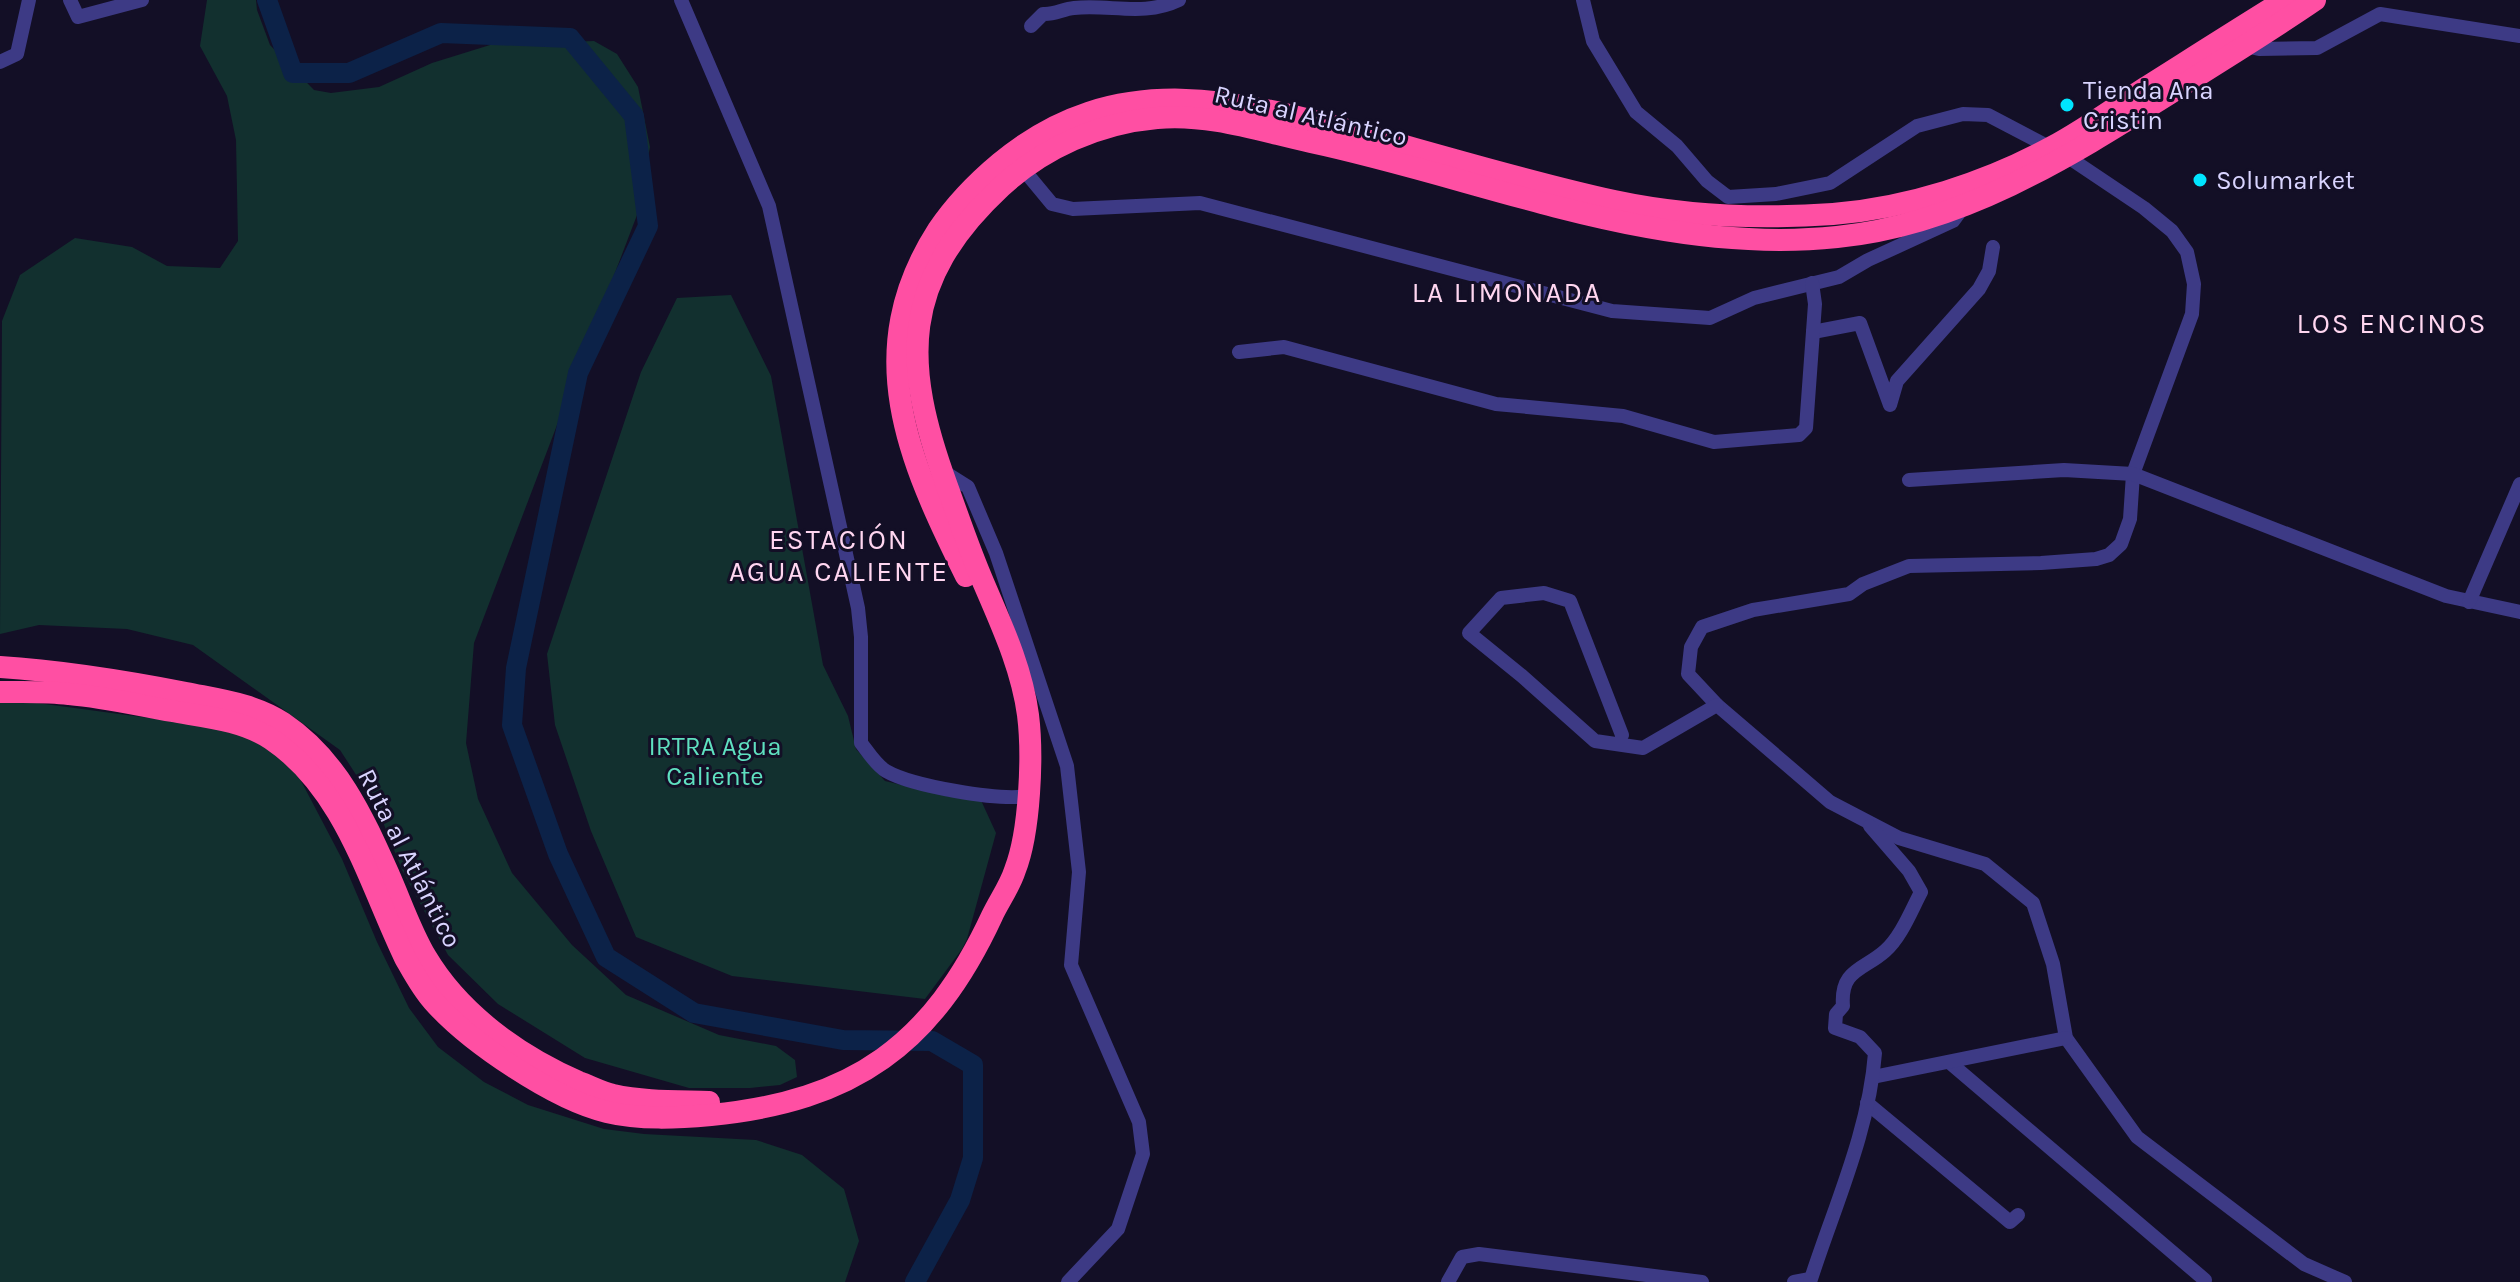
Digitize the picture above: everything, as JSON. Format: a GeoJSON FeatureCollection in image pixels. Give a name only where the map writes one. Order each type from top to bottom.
{"type":"FeatureCollection","features":[{"type":"Feature","properties":{"kind":"highway","name":"Ruta al Atlántico"},"geometry":{"type":"LineString","coordinates":[[1023,797],[1017,712],[1004,663],[945,532],[912,448],[900,410],[896,368],[905,297],[923,254],[951,210],[1021,145],[1086,112],[1118,104],[1173,98],[1246,104],[1617,202],[1686,212],[1741,214],[1827,214],[1870,210],[1915,200],[2059,153],[2285,0]]}},
{"type":"Feature","properties":{"kind":"highway","name":"Ruta al Atlántico"},"geometry":{"type":"LineString","coordinates":[[0,692],[66,693],[249,726],[276,742],[303,763],[325,789],[410,968],[433,1001],[528,1077],[569,1098],[609,1113],[676,1117],[717,1115],[786,1102],[859,1075],[889,1057],[920,1029],[950,994],[1015,874],[1028,715],[1016,665],[926,427],[917,383],[916,331],[926,293],[938,265],[968,220],[1043,154],[1095,130],[1154,118],[1197,118],[1361,153],[1617,221],[1734,240],[1842,237],[1906,224],[1965,205],[2245,46],[2315,0]]}},
{"type":"Feature","properties":{"kind":"highway","name":"Ruta al Atlántico"},"geometry":{"type":"LineString","coordinates":[[0,667],[122,680],[253,707],[282,722],[331,764],[361,813],[426,957],[446,984],[483,1023],[509,1044],[559,1073],[610,1094],[643,1101],[714,1102],[753,1108]]}},
{"type":"Feature","properties":{"kind":"street"},"geometry":{"type":"LineString","coordinates":[[0,62],[17,54],[29,0]]}},
{"type":"Feature","properties":{"kind":"street"},"geometry":{"type":"LineString","coordinates":[[70,0],[78,17],[142,0]]}},
{"type":"Feature","properties":{"kind":"street"},"geometry":{"type":"LineString","coordinates":[[681,0],[769,206],[858,608],[861,743],[883,769],[907,781],[1023,797]]}},
{"type":"Feature","properties":{"kind":"street"},"geometry":{"type":"LineString","coordinates":[[1031,26],[1043,14],[1071,8],[1123,5],[1135,11],[1169,5],[1179,0]]}},
{"type":"Feature","properties":{"kind":"street"},"geometry":{"type":"LineString","coordinates":[[1583,0],[1593,41],[1636,112],[1677,146],[1707,181],[1728,197],[1776,194],[1830,183],[1917,126],[1963,114],[1988,115],[2059,153],[2144,208],[2172,231],[2187,252],[2194,284],[2192,314],[2133,474],[2130,519],[2121,544],[2109,555],[2096,559],[2041,563],[1909,566],[1863,584],[1849,594],[1753,610],[1702,627],[1691,647],[1688,674],[1717,705],[1830,802],[1899,838],[1985,864],[2033,903],[2053,964],[2066,1038],[2137,1137],[2304,1264],[2328,1279],[2345,1282]]}},
{"type":"Feature","properties":{"kind":"street"},"geometry":{"type":"LineString","coordinates":[[2245,46],[2259,49],[2317,48],[2380,14],[2520,36]]}},
{"type":"Feature","properties":{"kind":"street"},"geometry":{"type":"LineString","coordinates":[[1023,169],[1052,204],[1073,209],[1200,203],[1612,311],[1710,318],[1754,298],[1839,277],[1868,260],[1953,221],[1965,205]]}},
{"type":"Feature","properties":{"kind":"street"},"geometry":{"type":"LineString","coordinates":[[1813,332],[1860,323],[1890,405],[1897,381],[1979,289],[1989,271],[1993,247]]}},
{"type":"Feature","properties":{"kind":"street"},"geometry":{"type":"LineString","coordinates":[[1239,352],[1284,347],[1496,404],[1623,416],[1714,442],[1799,435],[1806,428],[1815,304],[1812,283]]}},
{"type":"Feature","properties":{"kind":"street"},"geometry":{"type":"LineString","coordinates":[[941,470],[968,487],[985,526],[1067,766],[1079,872],[1071,965],[1139,1122],[1143,1154],[1118,1229],[1068,1282]]}},
{"type":"Feature","properties":{"kind":"street"},"geometry":{"type":"LineString","coordinates":[[1909,480],[2064,470],[2133,474],[2446,596],[2520,612]]}},
{"type":"Feature","properties":{"kind":"street"},"geometry":{"type":"LineString","coordinates":[[2469,602],[2520,484]]}},
{"type":"Feature","properties":{"kind":"street"},"geometry":{"type":"LineString","coordinates":[[1622,735],[1570,601],[1544,593],[1501,598],[1469,633],[1595,741],[1643,748],[1717,705]]}},
{"type":"Feature","properties":{"kind":"street"},"geometry":{"type":"LineString","coordinates":[[1794,1282],[1810,1281],[1850,1164],[1873,1077],[1875,1053],[1860,1037],[1835,1028],[1836,1014],[1843,1006],[1842,993],[1852,972],[1886,951],[1905,924],[1921,892],[1909,871],[1865,820]]}},
{"type":"Feature","properties":{"kind":"street"},"geometry":{"type":"LineString","coordinates":[[1873,1077],[2066,1038]]}},
{"type":"Feature","properties":{"kind":"street"},"geometry":{"type":"LineString","coordinates":[[1949,1062],[2205,1280]]}},
{"type":"Feature","properties":{"kind":"street"},"geometry":{"type":"LineString","coordinates":[[1867,1103],[2010,1222],[2018,1215]]}},
{"type":"Feature","properties":{"kind":"street"},"geometry":{"type":"LineString","coordinates":[[1448,1282],[1462,1257],[1479,1254],[1702,1282]]}},
{"type":"Feature","properties":{"kind":"green space"},"geometry":{"type":"Polygon","coordinates":[[[207,0],[256,0],[270,45],[314,90],[331,93],[379,87],[432,63],[490,45],[594,41],[617,54],[638,87],[650,147],[637,215],[474,643],[466,743],[478,799],[512,873],[572,945],[626,995],[719,1035],[776,1046],[795,1060],[797,1077],[780,1085],[689,1088],[585,1058],[498,1004],[448,955],[402,870],[377,807],[340,750],[193,645],[127,629],[39,625],[0,634],[2,321],[20,275],[75,238],[132,247],[167,266],[220,268],[238,241],[236,140],[227,96],[200,46],[207,0]]]}},
{"type":"Feature","properties":{"kind":"green space","name":"IRTRA Agua Caliente"},"geometry":{"type":"Polygon","coordinates":[[[731,295],[771,376],[823,665],[848,716],[856,749],[885,781],[951,797],[979,796],[996,833],[967,939],[925,999],[732,976],[636,937],[591,831],[555,725],[547,654],[641,372],[677,298],[731,295]]]}},
{"type":"Feature","properties":{"kind":"green space"},"geometry":{"type":"Polygon","coordinates":[[[0,698],[201,725],[245,736],[273,752],[299,777],[342,859],[409,1008],[438,1047],[484,1082],[528,1105],[604,1129],[756,1140],[802,1155],[844,1189],[859,1241],[845,1282],[0,1282],[0,698]]]}},
{"type":"Feature","properties":{"kind":"waterway"},"geometry":{"type":"LineString","coordinates":[[267,0],[293,73],[349,73],[441,33],[570,38],[634,116],[648,226],[578,373],[516,668],[512,725],[558,854],[606,957],[694,1013],[843,1040],[932,1041],[973,1065],[973,1158],[960,1200],[915,1282]]}},
{"type":"Feature","properties":{"kind":"place","name":"Tienda Ana Cristin"},"geometry":{"type":"Point","coordinates":[2067,105]}},
{"type":"Feature","properties":{"kind":"place","name":"Solumarket"},"geometry":{"type":"Point","coordinates":[2200,180]}},
{"type":"Feature","properties":{"kind":"district","name":"LA LIMONADA"},"geometry":{"type":"Point","coordinates":[1507,292]}},
{"type":"Feature","properties":{"kind":"district","name":"LOS ENCINOS"},"geometry":{"type":"Point","coordinates":[2392,323]}},
{"type":"Feature","properties":{"kind":"district","name":"ESTACIÓN AGUA CALIENTE"},"geometry":{"type":"Point","coordinates":[839,555]}}]}
